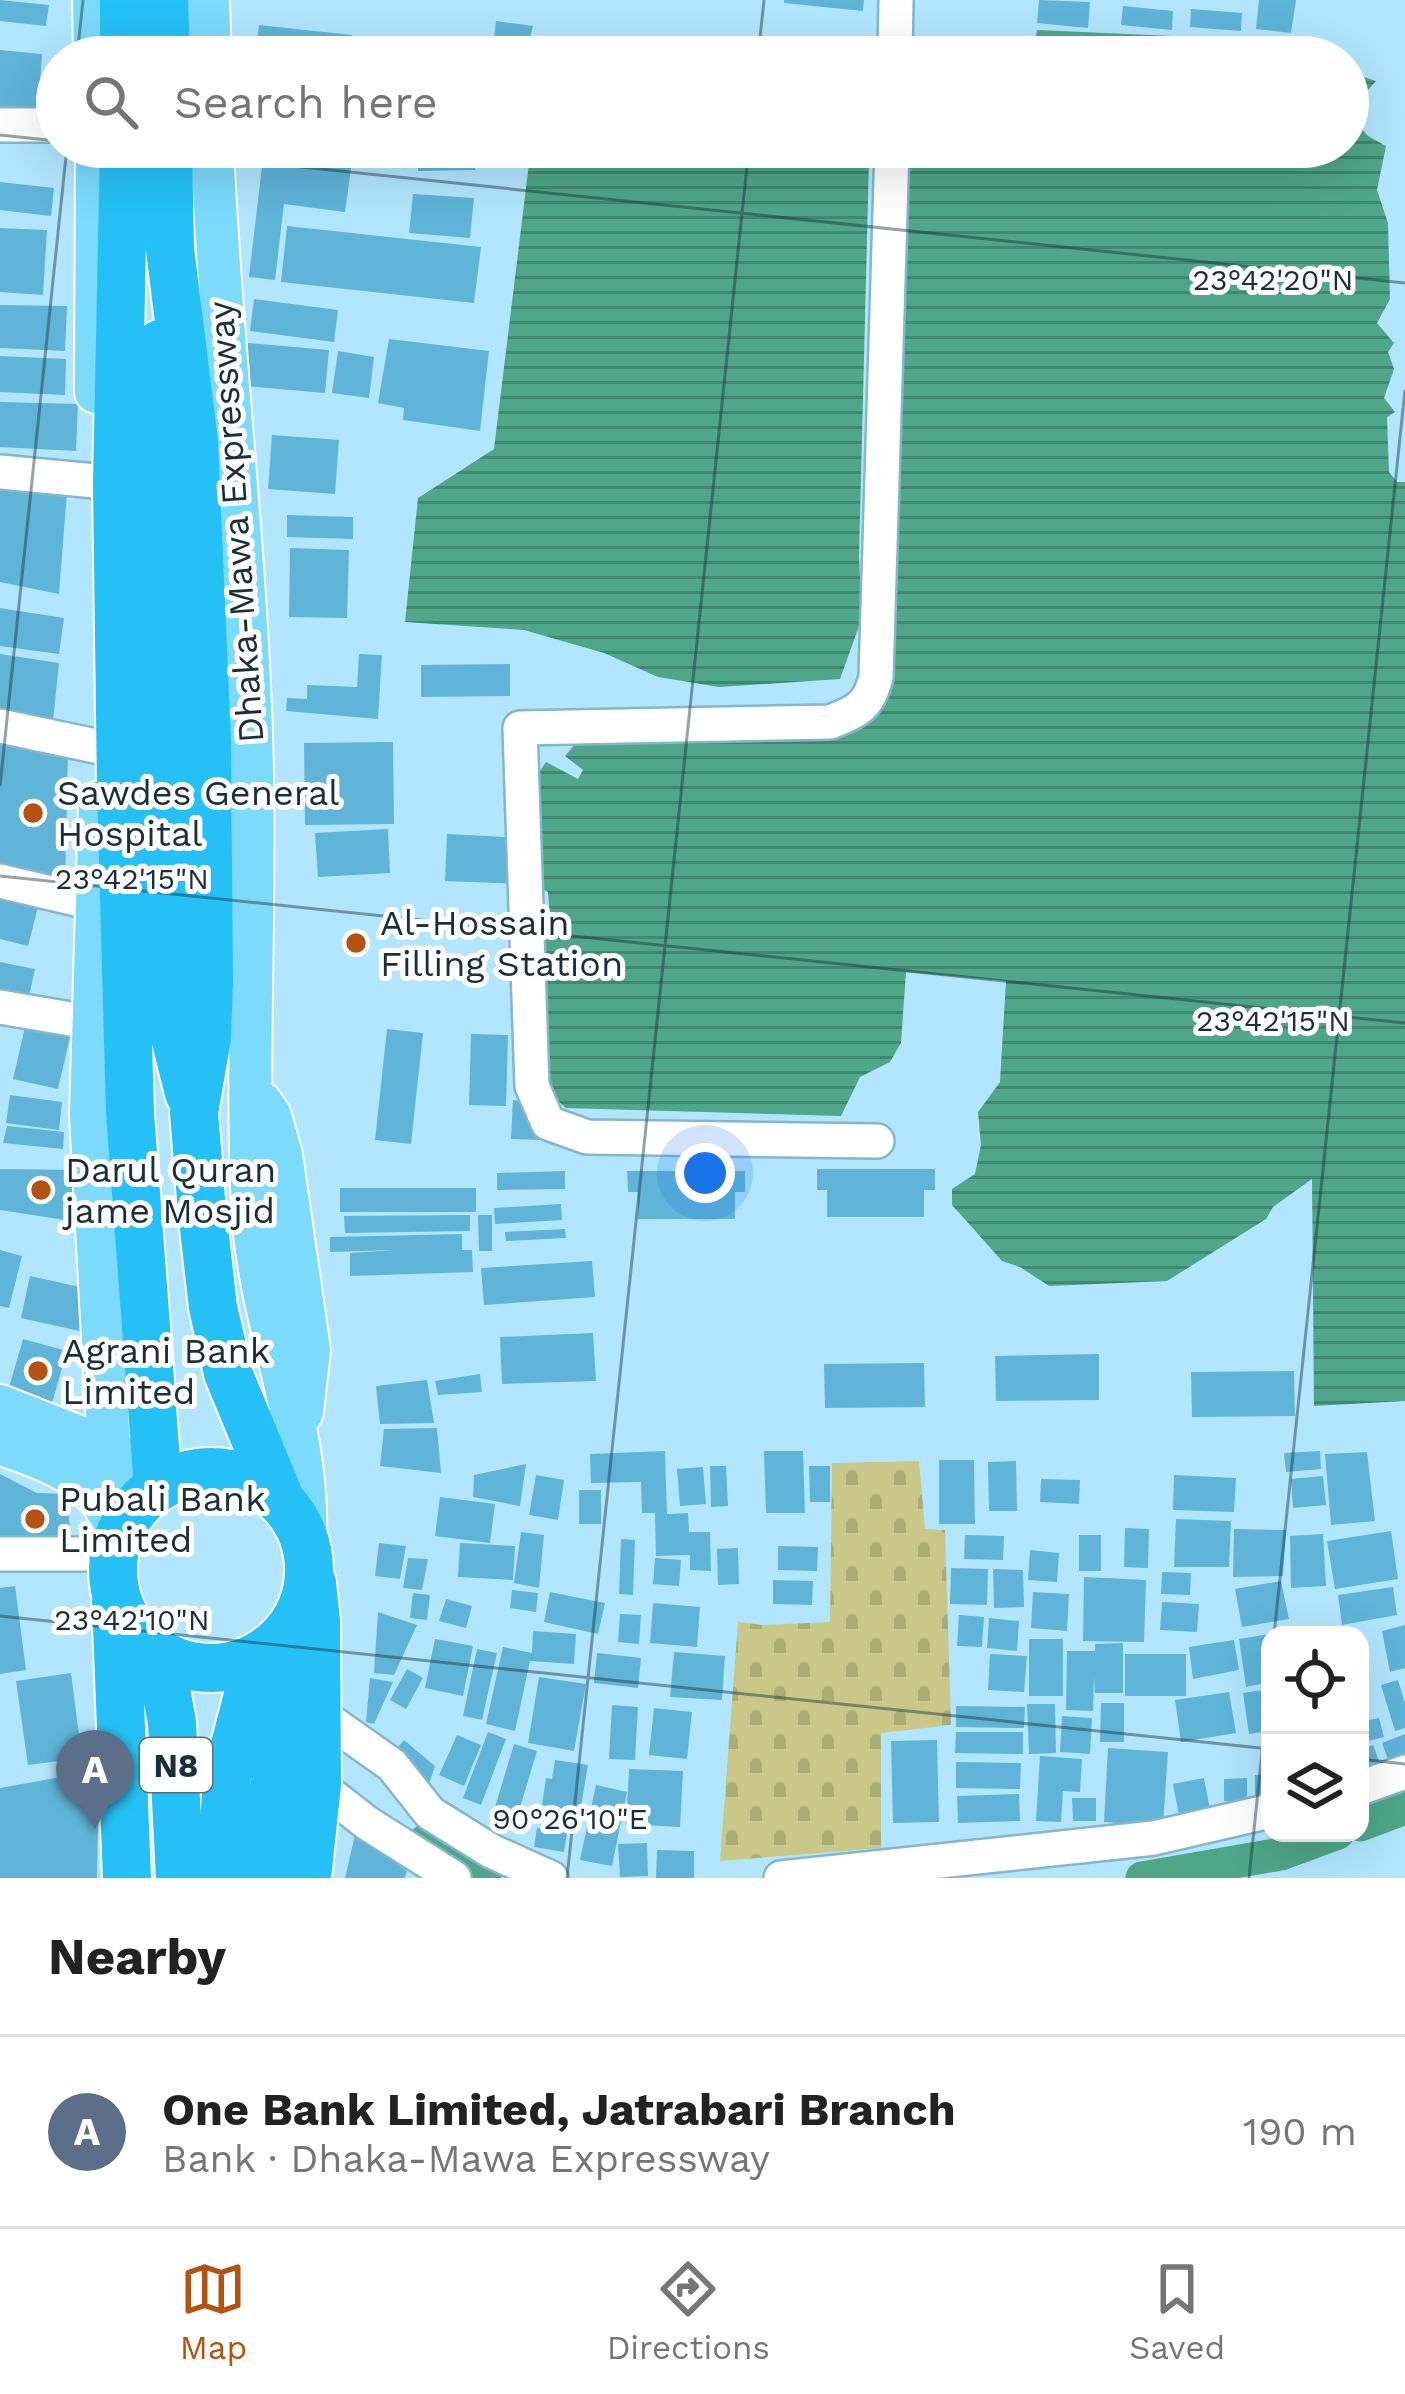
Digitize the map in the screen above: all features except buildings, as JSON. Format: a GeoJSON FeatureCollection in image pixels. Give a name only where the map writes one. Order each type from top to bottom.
{"type":"FeatureCollection","features":[{"type":"Feature","properties":{"kind":"highway"},"geometry":{"type":"LineString","coordinates":[[124,0],[124,36]]}},
{"type":"Feature","properties":{"kind":"highway"},"geometry":{"type":"LineString","coordinates":[[164,0],[165,36]]}},
{"type":"Feature","properties":{"kind":"highway"},"geometry":{"type":"LineString","coordinates":[[124,168],[117,483],[121,788],[130,1113],[158,1487]]}},
{"type":"Feature","properties":{"kind":"highway"},"geometry":{"type":"LineString","coordinates":[[168,168],[170,249],[194,442],[207,741],[209,982],[207,1038],[194,1112],[213,1307],[228,1373],[298,1535],[316,1621],[287,1686],[317,1784],[307,1878]]}},
{"type":"Feature","properties":{"kind":"highway"},"geometry":{"type":"LineString","coordinates":[[116,1560],[135,1507],[158,1487],[195,1473],[234,1474],[298,1535]]}},
{"type":"Feature","properties":{"kind":"highway","name":"Dhaka-Mawa Expressway"},"geometry":{"type":"LineString","coordinates":[[287,1686],[297,1619],[307,1593],[298,1535]]}},
{"type":"Feature","properties":{"kind":"highway","name":"N8"},"geometry":{"type":"LineString","coordinates":[[116,1560],[125,1618],[159,1653],[172,1722],[180,1878]]}},
{"type":"Feature","properties":{"kind":"highway","name":"N8"},"geometry":{"type":"LineString","coordinates":[[116,1560],[127,1878]]}},
{"type":"Feature","properties":{"kind":"highway"},"geometry":{"type":"LineString","coordinates":[[159,1653],[194,1666],[287,1686]]}},
{"type":"Feature","properties":{"kind":"highway","name":"N8"},"geometry":{"type":"LineString","coordinates":[[267,1878],[266,1847],[287,1686]]}},
{"type":"Feature","properties":{"kind":"highway","name":"N8"},"geometry":{"type":"LineString","coordinates":[[221,1878],[227,1776],[287,1686]]}},
{"type":"Feature","properties":{"kind":"main road"},"geometry":{"type":"LineString","coordinates":[[94,0],[95,36]]}},
{"type":"Feature","properties":{"kind":"main road"},"geometry":{"type":"LineString","coordinates":[[208,0],[209,36]]}},
{"type":"Feature","properties":{"kind":"main road"},"geometry":{"type":"LineString","coordinates":[[97,168],[100,747],[92,1115],[116,1560]]}},
{"type":"Feature","properties":{"kind":"main road","name":"Dhaka-Mawa Expressway"},"geometry":{"type":"LineString","coordinates":[[213,168],[218,291],[246,606],[252,773],[250,1087],[260,1276],[299,1434],[307,1496],[298,1535]]}},
{"type":"Feature","properties":{"kind":"main road"},"geometry":{"type":"LineString","coordinates":[[0,1406],[109,1449],[158,1487]]}},
{"type":"Feature","properties":{"kind":"main road"},"geometry":{"type":"LineString","coordinates":[[0,1443],[90,1485],[106,1504],[116,1560]]}},
{"type":"Feature","properties":{"kind":"street"},"geometry":{"type":"LineString","coordinates":[[895,36],[896,0]]}},
{"type":"Feature","properties":{"kind":"street"},"geometry":{"type":"LineString","coordinates":[[0,125],[36,125]]}},
{"type":"Feature","properties":{"kind":"street"},"geometry":{"type":"LineString","coordinates":[[878,1142],[587,1137],[548,1123],[532,1086],[520,728],[830,722],[857,712],[870,699],[876,677],[891,168]]}},
{"type":"Feature","properties":{"kind":"street"},"geometry":{"type":"LineString","coordinates":[[0,472],[95,481]]}},
{"type":"Feature","properties":{"kind":"street"},"geometry":{"type":"LineString","coordinates":[[0,726],[100,747]]}},
{"type":"Feature","properties":{"kind":"street"},"geometry":{"type":"LineString","coordinates":[[0,880],[98,904]]}},
{"type":"Feature","properties":{"kind":"street"},"geometry":{"type":"LineString","coordinates":[[0,1007],[94,1023]]}},
{"type":"Feature","properties":{"kind":"street"},"geometry":{"type":"LineString","coordinates":[[0,1554],[116,1560]]}},
{"type":"Feature","properties":{"kind":"street"},"geometry":{"type":"LineString","coordinates":[[287,1686],[392,1765],[430,1813],[491,1851],[551,1878]]}},
{"type":"Feature","properties":{"kind":"street"},"geometry":{"type":"LineString","coordinates":[[277,1753],[367,1823],[454,1878]]}},
{"type":"Feature","properties":{"kind":"street"},"geometry":{"type":"LineString","coordinates":[[1369,1786],[1405,1772]]}},
{"type":"Feature","properties":{"kind":"street"},"geometry":{"type":"LineString","coordinates":[[781,1878],[864,1873],[1154,1838],[1261,1813]]}},
{"type":"Feature","properties":{"kind":"green space"},"geometry":{"type":"Polygon","coordinates":[[[919,1461],[925,1529],[945,1530],[951,1725],[881,1733],[881,1848],[720,1861],[738,1622],[830,1622],[832,1463],[919,1461]]]}},
{"type":"Feature","properties":{"kind":"shaded area"},"geometry":{"type":"Polygon","coordinates":[[[1037,30],[1172,36],[1036,36],[1037,30]]]}},
{"type":"Feature","properties":{"kind":"shaded area"},"geometry":{"type":"Polygon","coordinates":[[[1369,137],[1386,146],[1377,190],[1388,223],[1390,299],[1377,323],[1394,343],[1388,352],[1394,369],[1384,398],[1395,412],[1387,417],[1389,472],[1397,482],[1405,482],[1405,1401],[1314,1406],[1312,1179],[1273,1207],[1266,1219],[1167,1281],[1049,1286],[1002,1261],[952,1205],[952,1189],[975,1174],[981,1145],[978,1112],[1000,1082],[1006,981],[906,972],[901,1043],[890,1062],[860,1077],[841,1116],[566,1108],[546,1091],[541,926],[550,917],[548,892],[535,885],[540,771],[546,762],[578,779],[583,770],[565,756],[575,744],[854,728],[876,715],[887,682],[905,168],[1369,168],[1369,137]]]}},
{"type":"Feature","properties":{"kind":"shaded area"},"geometry":{"type":"Polygon","coordinates":[[[528,168],[869,168],[859,557],[862,618],[840,679],[719,687],[658,677],[604,653],[524,630],[405,622],[418,498],[494,449],[528,168]]]}},
{"type":"Feature","properties":{"kind":"waterway"},"geometry":{"type":"LineString","coordinates":[[1369,1822],[1405,1808]]}},
{"type":"Feature","properties":{"kind":"waterway"},"geometry":{"type":"LineString","coordinates":[[425,1841],[485,1878]]}},
{"type":"Feature","properties":{"kind":"waterway"},"geometry":{"type":"LineString","coordinates":[[1142,1878],[1281,1854],[1314,1842]]}},
{"type":"Feature","properties":{"kind":"place","name":"Sawdes General Hospital"},"geometry":{"type":"Point","coordinates":[33,813]}},
{"type":"Feature","properties":{"kind":"place","name":"Al-Hossain Filling Station"},"geometry":{"type":"Point","coordinates":[356,943]}},
{"type":"Feature","properties":{"kind":"place","name":"Darul Quran jame Mosjid"},"geometry":{"type":"Point","coordinates":[41,1190]}},
{"type":"Feature","properties":{"kind":"place","name":"Agrani Bank Limited"},"geometry":{"type":"Point","coordinates":[38,1371]}},
{"type":"Feature","properties":{"kind":"place","name":"Pubali Bank Limited"},"geometry":{"type":"Point","coordinates":[35,1519]}},
{"type":"Feature","properties":{"kind":"place","name":"One Bank Limited, Jatrabari Branch"},"geometry":{"type":"Point","coordinates":[95,1829]}}]}
